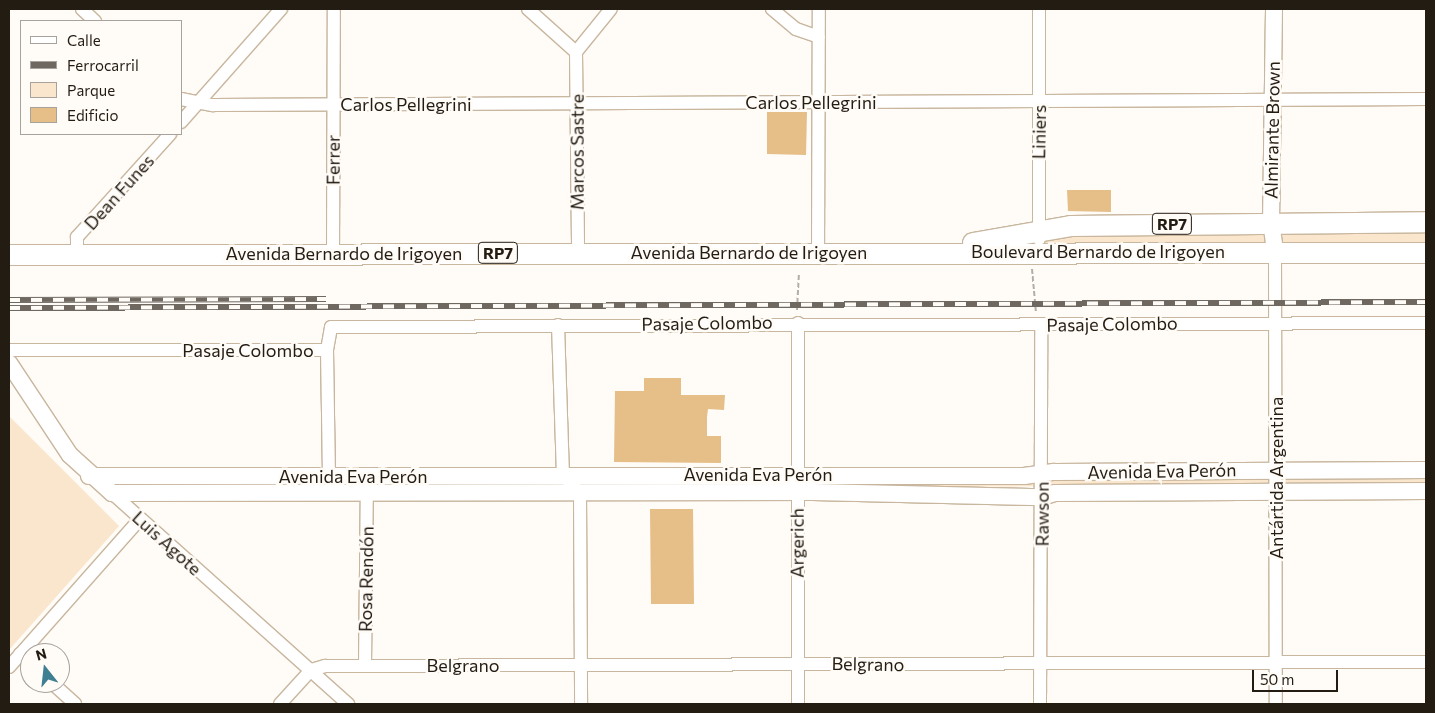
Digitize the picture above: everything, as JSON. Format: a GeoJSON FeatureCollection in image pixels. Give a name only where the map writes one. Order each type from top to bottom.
{"type":"FeatureCollection","features":[{"type":"Feature","properties":{"kind":"main road","name":"Boulevard Bernardo de Irigoyen"},"geometry":{"type":"LineString","coordinates":[[919,250],[1071,226],[1271,222],[1426,222]]}},
{"type":"Feature","properties":{"kind":"main road","name":"Boulevard Bernardo de Irigoyen"},"geometry":{"type":"LineString","coordinates":[[919,250],[1041,255],[1275,251],[1426,253]]}},
{"type":"Feature","properties":{"kind":"main road","name":"Avenida Bernardo de Irigoyen"},"geometry":{"type":"LineString","coordinates":[[9,255],[77,253],[578,253],[919,250]]}},
{"type":"Feature","properties":{"kind":"street"},"geometry":{"type":"LineString","coordinates":[[82,9],[95,20]]}},
{"type":"Feature","properties":{"kind":"street"},"geometry":{"type":"LineString","coordinates":[[182,121],[281,9]]}},
{"type":"Feature","properties":{"kind":"street","name":"Ferrer"},"geometry":{"type":"LineString","coordinates":[[333,252],[334,9]]}},
{"type":"Feature","properties":{"kind":"street"},"geometry":{"type":"LineString","coordinates":[[528,9],[576,52],[611,9]]}},
{"type":"Feature","properties":{"kind":"street"},"geometry":{"type":"LineString","coordinates":[[772,9],[796,29],[819,37]]}},
{"type":"Feature","properties":{"kind":"street"},"geometry":{"type":"LineString","coordinates":[[818,252],[819,9]]}},
{"type":"Feature","properties":{"kind":"street","name":"Liniers"},"geometry":{"type":"LineString","coordinates":[[1039,9],[1038,232],[1041,255]]}},
{"type":"Feature","properties":{"kind":"street","name":"Almirante Brown"},"geometry":{"type":"LineString","coordinates":[[1274,9],[1271,222],[1275,251]]}},
{"type":"Feature","properties":{"kind":"street","name":"Marcos Sastre"},"geometry":{"type":"LineString","coordinates":[[576,52],[578,253]]}},
{"type":"Feature","properties":{"kind":"street","name":"Carlos Pellegrini"},"geometry":{"type":"LineString","coordinates":[[196,105],[1039,102],[1273,98],[1426,99]]}},
{"type":"Feature","properties":{"kind":"street"},"geometry":{"type":"LineString","coordinates":[[182,99],[196,105]]}},
{"type":"Feature","properties":{"kind":"street","name":"Dean Funes"},"geometry":{"type":"LineString","coordinates":[[77,253],[77,237],[169,135]]}},
{"type":"Feature","properties":{"kind":"street","name":"Antártida Argentina"},"geometry":{"type":"LineString","coordinates":[[1275,251],[1276,704]]}},
{"type":"Feature","properties":{"kind":"street","name":"Pasaje Colombo"},"geometry":{"type":"LineString","coordinates":[[9,350],[327,350],[331,327],[798,323],[1426,323]]}},
{"type":"Feature","properties":{"kind":"street","name":"Argerich"},"geometry":{"type":"LineString","coordinates":[[798,323],[798,704]]}},
{"type":"Feature","properties":{"kind":"street","name":"Rawson"},"geometry":{"type":"LineString","coordinates":[[1040,704],[1041,324]]}},
{"type":"Feature","properties":{"kind":"street"},"geometry":{"type":"LineString","coordinates":[[558,325],[563,475],[580,493],[581,704]]}},
{"type":"Feature","properties":{"kind":"street"},"geometry":{"type":"LineString","coordinates":[[327,350],[329,476]]}},
{"type":"Feature","properties":{"kind":"street","name":"Luis Agote"},"geometry":{"type":"LineString","coordinates":[[9,363],[89,476],[112,493],[348,704]]}},
{"type":"Feature","properties":{"kind":"street","name":"Avenida Eva Perón"},"geometry":{"type":"LineString","coordinates":[[89,476],[798,474],[1042,476],[1054,472],[1426,470]]}},
{"type":"Feature","properties":{"kind":"street","name":"Rosa Rendón"},"geometry":{"type":"LineString","coordinates":[[365,666],[367,476]]}},
{"type":"Feature","properties":{"kind":"street","name":"Avenida Eva Perón"},"geometry":{"type":"LineString","coordinates":[[112,493],[797,492],[1042,497],[1055,493],[1426,491]]}},
{"type":"Feature","properties":{"kind":"street"},"geometry":{"type":"LineString","coordinates":[[38,643],[140,519]]}},
{"type":"Feature","properties":{"kind":"street","name":"Belgrano"},"geometry":{"type":"LineString","coordinates":[[311,670],[365,666],[581,664],[798,663],[1041,666],[1276,661],[1426,662]]}},
{"type":"Feature","properties":{"kind":"street"},"geometry":{"type":"LineString","coordinates":[[280,704],[311,670]]}},
{"type":"Feature","properties":{"kind":"street"},"geometry":{"type":"LineString","coordinates":[[63,693],[75,704]]}},
{"type":"Feature","properties":{"kind":"path"},"geometry":{"type":"LineString","coordinates":[[1041,255],[1032,268],[1034,310],[1041,324]]}},
{"type":"Feature","properties":{"kind":"path"},"geometry":{"type":"LineString","coordinates":[[798,323],[799,272]]}},
{"type":"Feature","properties":{"kind":"green space"},"geometry":{"type":"Polygon","coordinates":[[[1426,222],[1426,253],[970,243],[1057,228],[1426,222]]]}},
{"type":"Feature","properties":{"kind":"green space"},"geometry":{"type":"Polygon","coordinates":[[[9,416],[119,526],[9,650],[9,416]]]}},
{"type":"Feature","properties":{"kind":"green space"},"geometry":{"type":"Polygon","coordinates":[[[1426,476],[1426,487],[117,485],[350,481],[1426,476]]]}},
{"type":"Feature","properties":{"kind":"building"},"geometry":{"type":"Polygon","coordinates":[[[767,112],[807,112],[806,155],[767,154],[767,112]]]}},
{"type":"Feature","properties":{"kind":"building"},"geometry":{"type":"Polygon","coordinates":[[[1067,190],[1111,190],[1111,212],[1068,211],[1067,190]]]}},
{"type":"Feature","properties":{"kind":"building"},"geometry":{"type":"Polygon","coordinates":[[[644,378],[681,378],[681,395],[725,395],[724,410],[708,409],[707,417],[707,436],[721,436],[721,463],[614,462],[615,391],[644,391],[644,378]]]}},
{"type":"Feature","properties":{"kind":"building"},"geometry":{"type":"Polygon","coordinates":[[[650,509],[693,509],[694,604],[651,604],[650,509]]]}},
{"type":"Feature","properties":{"kind":"railway"},"geometry":{"type":"LineString","coordinates":[[9,300],[326,299]]}},
{"type":"Feature","properties":{"kind":"railway"},"geometry":{"type":"LineString","coordinates":[[9,308],[1426,302]]}}]}
